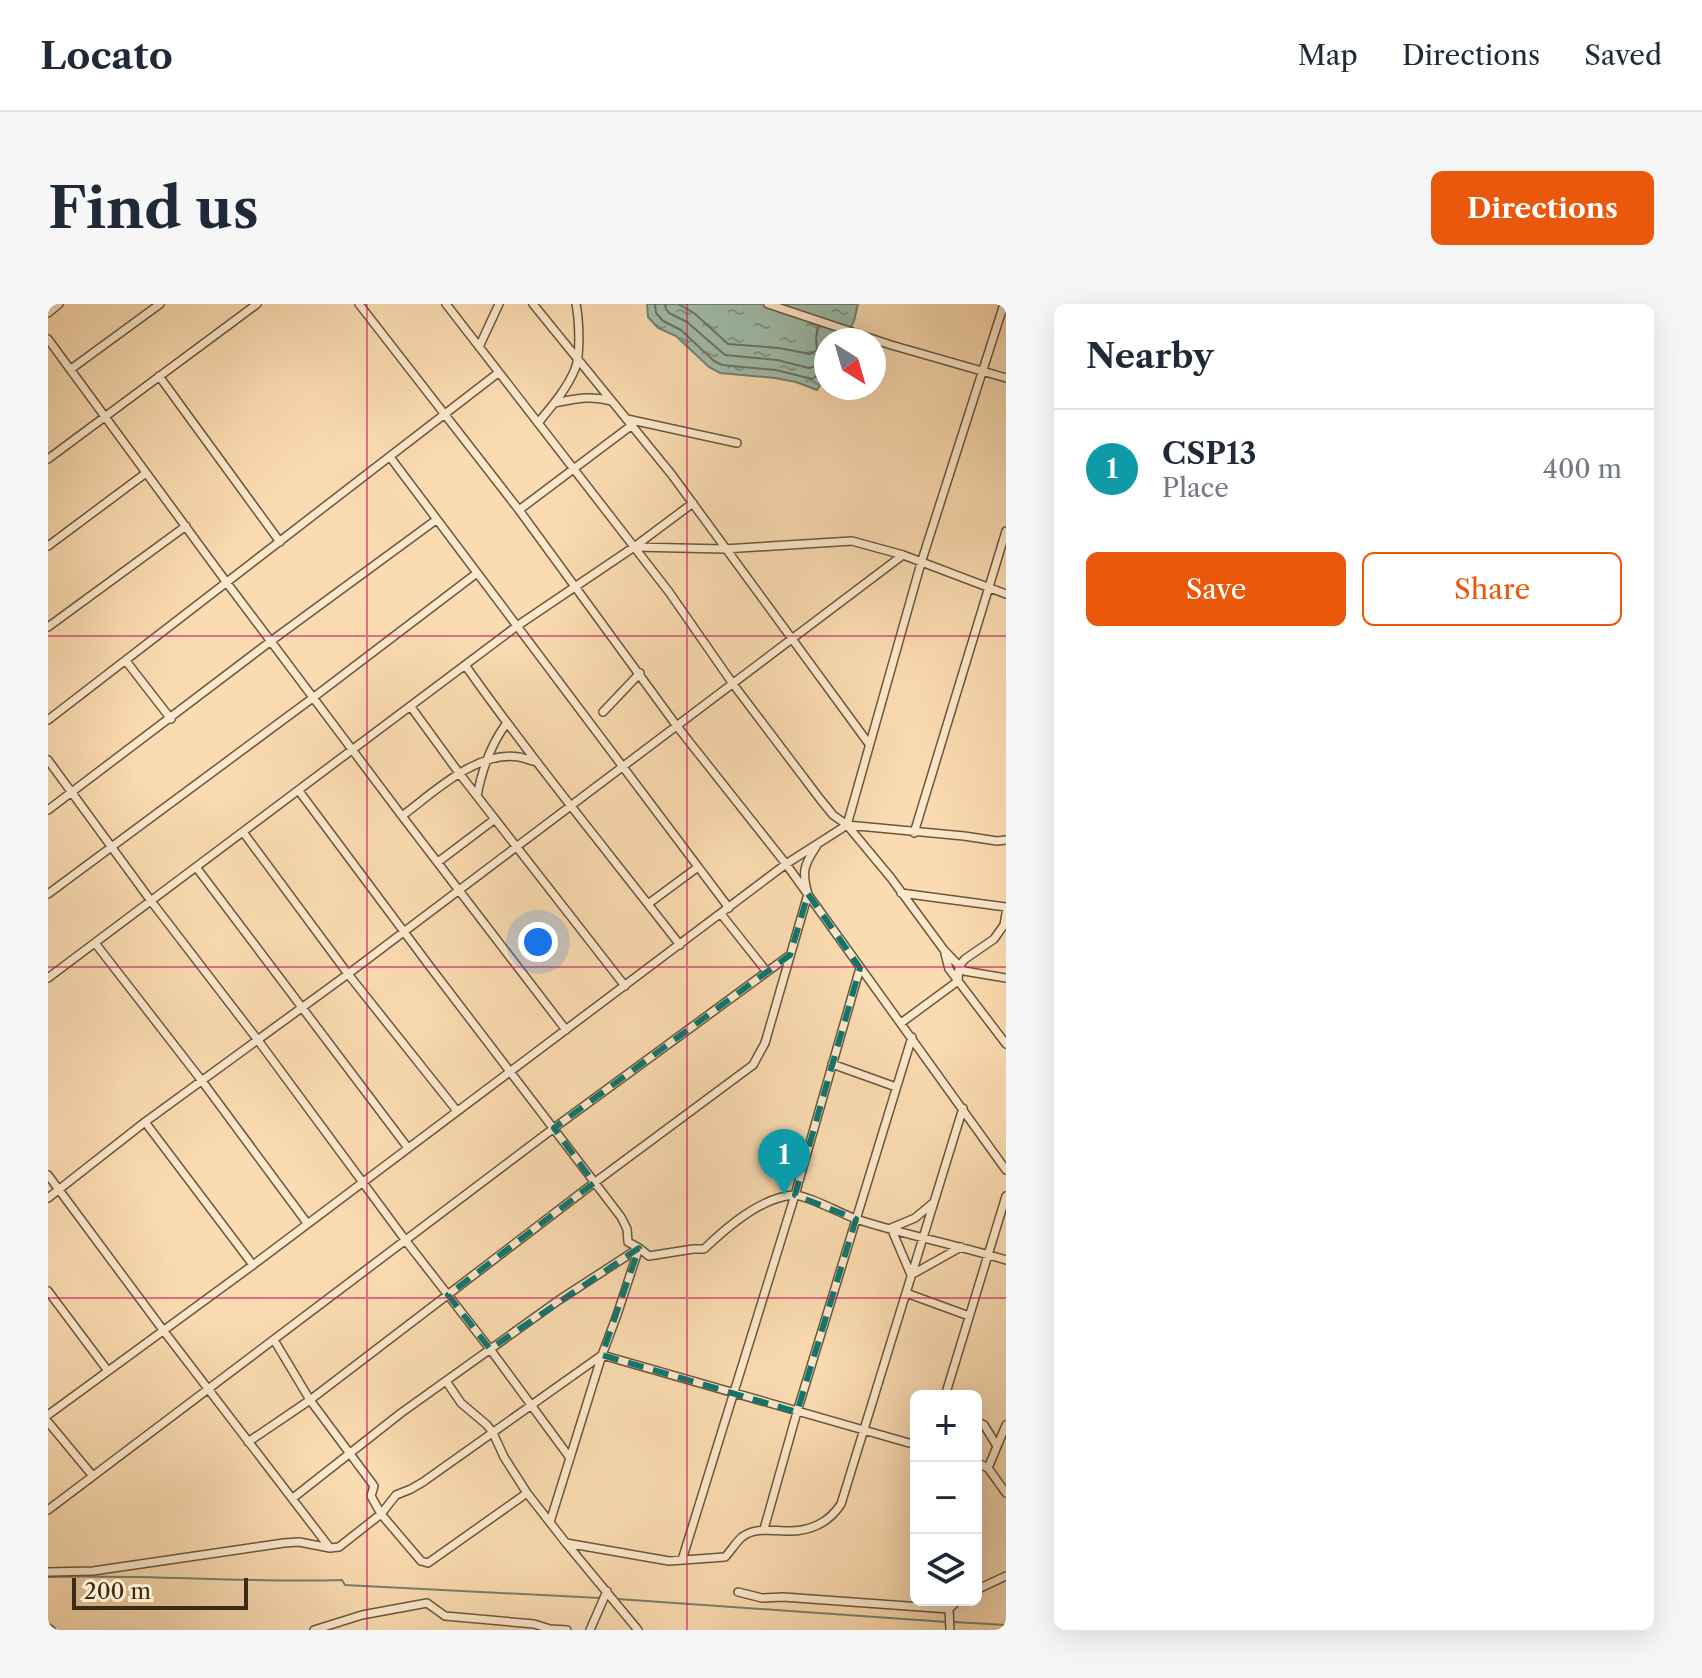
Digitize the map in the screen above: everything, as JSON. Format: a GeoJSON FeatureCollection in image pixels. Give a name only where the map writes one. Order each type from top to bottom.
{"type":"FeatureCollection","features":[{"type":"Feature","properties":{"kind":"street"},"geometry":{"type":"LineString","coordinates":[[48,313],[59,304]]}},
{"type":"Feature","properties":{"kind":"street"},"geometry":{"type":"LineString","coordinates":[[71,369],[160,304]]}},
{"type":"Feature","properties":{"kind":"street"},"geometry":{"type":"LineString","coordinates":[[49,457],[257,304]]}},
{"type":"Feature","properties":{"kind":"street"},"geometry":{"type":"LineString","coordinates":[[359,304],[519,510],[676,725],[786,864],[1006,1170]]}},
{"type":"Feature","properties":{"kind":"street"},"geometry":{"type":"LineString","coordinates":[[446,304],[669,592],[733,684],[820,799],[833,815],[847,825],[944,950],[964,971],[1006,978]]}},
{"type":"Feature","properties":{"kind":"street"},"geometry":{"type":"LineString","coordinates":[[479,347],[499,304]]}},
{"type":"Feature","properties":{"kind":"street"},"geometry":{"type":"LineString","coordinates":[[533,304],[693,503],[869,744]]}},
{"type":"Feature","properties":{"kind":"street"},"geometry":{"type":"LineString","coordinates":[[538,423],[555,403],[576,367],[576,304]]}},
{"type":"Feature","properties":{"kind":"street"},"geometry":{"type":"LineString","coordinates":[[768,304],[891,345],[1006,378]]}},
{"type":"Feature","properties":{"kind":"street"},"geometry":{"type":"LineString","coordinates":[[847,825],[921,563],[1004,304]]}},
{"type":"Feature","properties":{"kind":"street"},"geometry":{"type":"LineString","coordinates":[[48,339],[227,583],[566,1030]]}},
{"type":"Feature","properties":{"kind":"street"},"geometry":{"type":"LineString","coordinates":[[48,720],[498,373]]}},
{"type":"Feature","properties":{"kind":"street"},"geometry":{"type":"LineString","coordinates":[[159,376],[280,542]]}},
{"type":"Feature","properties":{"kind":"street"},"geometry":{"type":"LineString","coordinates":[[555,403],[596,397],[613,401]]}},
{"type":"Feature","properties":{"kind":"street"},"geometry":{"type":"LineString","coordinates":[[519,510],[630,422]]}},
{"type":"Feature","properties":{"kind":"street"},"geometry":{"type":"LineString","coordinates":[[630,422],[737,443]]}},
{"type":"Feature","properties":{"kind":"street"},"geometry":{"type":"LineString","coordinates":[[390,457],[729,908]]}},
{"type":"Feature","properties":{"kind":"street"},"geometry":{"type":"LineString","coordinates":[[48,546],[146,473]]}},
{"type":"Feature","properties":{"kind":"street"},"geometry":{"type":"LineString","coordinates":[[48,978],[517,626],[693,503]]}},
{"type":"Feature","properties":{"kind":"street"},"geometry":{"type":"LineString","coordinates":[[48,810],[436,520]]}},
{"type":"Feature","properties":{"kind":"street"},"geometry":{"type":"LineString","coordinates":[[48,627],[186,526]]}},
{"type":"Feature","properties":{"kind":"street"},"geometry":{"type":"LineString","coordinates":[[914,833],[1006,531]]}},
{"type":"Feature","properties":{"kind":"street"},"geometry":{"type":"LineString","coordinates":[[634,547],[724,549],[852,541],[903,555],[1006,594]]}},
{"type":"Feature","properties":{"kind":"street"},"geometry":{"type":"LineString","coordinates":[[48,1198],[145,1122],[459,891],[903,555]]}},
{"type":"Feature","properties":{"kind":"street"},"geometry":{"type":"LineString","coordinates":[[48,894],[477,573]]}},
{"type":"Feature","properties":{"kind":"street"},"geometry":{"type":"LineString","coordinates":[[126,661],[171,719]]}},
{"type":"Feature","properties":{"kind":"street"},"geometry":{"type":"LineString","coordinates":[[465,665],[506,724],[680,945]]}},
{"type":"Feature","properties":{"kind":"street"},"geometry":{"type":"LineString","coordinates":[[603,712],[640,673]]}},
{"type":"Feature","properties":{"kind":"street"},"geometry":{"type":"LineString","coordinates":[[411,707],[625,986]]}},
{"type":"Feature","properties":{"kind":"street"},"geometry":{"type":"LineString","coordinates":[[477,796],[486,760],[506,724]]}},
{"type":"Feature","properties":{"kind":"street"},"geometry":{"type":"LineString","coordinates":[[402,816],[459,773],[486,760],[518,756],[537,762]]}},
{"type":"Feature","properties":{"kind":"street"},"geometry":{"type":"LineString","coordinates":[[48,760],[570,1458]]}},
{"type":"Feature","properties":{"kind":"street"},"geometry":{"type":"LineString","coordinates":[[299,791],[621,1217],[627,1229],[628,1242],[649,1256],[704,1249],[748,1213],[764,1204],[795,1195],[856,1219],[1006,1260]]}},
{"type":"Feature","properties":{"kind":"street"},"geometry":{"type":"LineString","coordinates":[[438,862],[495,819]]}},
{"type":"Feature","properties":{"kind":"street"},"geometry":{"type":"LineString","coordinates":[[50,1411],[253,1265],[786,864],[847,825],[1006,840]]}},
{"type":"Feature","properties":{"kind":"street"},"geometry":{"type":"LineString","coordinates":[[243,832],[348,974],[457,1111]]}},
{"type":"Feature","properties":{"kind":"street"},"geometry":{"type":"LineString","coordinates":[[248,1442],[310,1400],[753,1065],[765,1043],[808,894],[803,876],[806,862],[818,844]]}},
{"type":"Feature","properties":{"kind":"street"},"geometry":{"type":"LineString","coordinates":[[196,867],[408,1148]]}},
{"type":"Feature","properties":{"kind":"street"},"geometry":{"type":"LineString","coordinates":[[648,904],[698,867]]}},
{"type":"Feature","properties":{"kind":"street"},"geometry":{"type":"LineString","coordinates":[[901,893],[1006,907]]}},
{"type":"Feature","properties":{"kind":"street"},"geometry":{"type":"LineString","coordinates":[[901,1023],[958,981],[959,966],[994,939],[1004,925],[1006,913]]}},
{"type":"Feature","properties":{"kind":"street"},"geometry":{"type":"LineString","coordinates":[[721,914],[767,972]]}},
{"type":"Feature","properties":{"kind":"street"},"geometry":{"type":"LineString","coordinates":[[95,943],[307,1223]]}},
{"type":"Feature","properties":{"kind":"street"},"geometry":{"type":"LineString","coordinates":[[944,950],[949,969],[1006,1044]]}},
{"type":"Feature","properties":{"kind":"street"},"geometry":{"type":"LineString","coordinates":[[48,1510],[554,1128],[790,955]]}},
{"type":"Feature","properties":{"kind":"street"},"geometry":{"type":"LineString","coordinates":[[682,1560],[795,1195],[860,968]]}},
{"type":"Feature","properties":{"kind":"street"},"geometry":{"type":"LineString","coordinates":[[764,1529],[912,1037]]}},
{"type":"Feature","properties":{"kind":"street"},"geometry":{"type":"LineString","coordinates":[[832,1064],[896,1087]]}},
{"type":"Feature","properties":{"kind":"street"},"geometry":{"type":"LineString","coordinates":[[566,1543],[669,1561],[725,1557],[744,1535],[764,1529],[789,1532],[824,1523],[833,1517],[841,1504],[963,1108]]}},
{"type":"Feature","properties":{"kind":"street"},"geometry":{"type":"LineString","coordinates":[[145,1122],[253,1265]]}},
{"type":"Feature","properties":{"kind":"street"},"geometry":{"type":"LineString","coordinates":[[48,1175],[330,1548]]}},
{"type":"Feature","properties":{"kind":"street"},"geometry":{"type":"LineString","coordinates":[[947,1390],[1006,1196]]}},
{"type":"Feature","properties":{"kind":"street"},"geometry":{"type":"LineString","coordinates":[[891,1228],[915,1218],[934,1202]]}},
{"type":"Feature","properties":{"kind":"street"},"geometry":{"type":"LineString","coordinates":[[891,1228],[911,1275]]}},
{"type":"Feature","properties":{"kind":"street"},"geometry":{"type":"LineString","coordinates":[[911,1275],[961,1247]]}},
{"type":"Feature","properties":{"kind":"street"},"geometry":{"type":"LineString","coordinates":[[293,1498],[401,1413],[639,1248]]}},
{"type":"Feature","properties":{"kind":"street"},"geometry":{"type":"LineString","coordinates":[[550,1522],[639,1248]]}},
{"type":"Feature","properties":{"kind":"street"},"geometry":{"type":"LineString","coordinates":[[48,1291],[108,1371]]}},
{"type":"Feature","properties":{"kind":"street"},"geometry":{"type":"LineString","coordinates":[[906,1293],[969,1316]]}},
{"type":"Feature","properties":{"kind":"street"},"geometry":{"type":"LineString","coordinates":[[274,1340],[310,1400],[374,1486],[371,1496],[381,1514],[421,1561],[428,1563],[527,1493]]}},
{"type":"Feature","properties":{"kind":"street"},"geometry":{"type":"LineString","coordinates":[[602,1355],[910,1443]]}},
{"type":"Feature","properties":{"kind":"street"},"geometry":{"type":"LineString","coordinates":[[48,1572],[93,1571],[284,1543],[339,1547],[381,1514],[396,1495],[423,1482],[602,1355]]}},
{"type":"Feature","properties":{"kind":"street"},"geometry":{"type":"LineString","coordinates":[[446,1381],[461,1403],[487,1425],[527,1493],[638,1630]]}},
{"type":"Feature","properties":{"kind":"street"},"geometry":{"type":"LineString","coordinates":[[48,1422],[92,1475]]}},
{"type":"Feature","properties":{"kind":"street"},"geometry":{"type":"LineString","coordinates":[[982,1424],[997,1446]]}},
{"type":"Feature","properties":{"kind":"street"},"geometry":{"type":"LineString","coordinates":[[988,1468],[1006,1425]]}},
{"type":"Feature","properties":{"kind":"street"},"geometry":{"type":"LineString","coordinates":[[982,1465],[988,1468],[1006,1493]]}},
{"type":"Feature","properties":{"kind":"street"},"geometry":{"type":"LineString","coordinates":[[982,1587],[1006,1576]]}},
{"type":"Feature","properties":{"kind":"street"},"geometry":{"type":"LineString","coordinates":[[590,1630],[607,1591]]}},
{"type":"Feature","properties":{"kind":"street"},"geometry":{"type":"LineString","coordinates":[[738,1592],[762,1598],[949,1609]]}},
{"type":"Feature","properties":{"kind":"street"},"geometry":{"type":"LineString","coordinates":[[314,1630],[362,1615],[427,1603],[445,1616],[567,1630]]}},
{"type":"Feature","properties":{"kind":"street"},"geometry":{"type":"LineString","coordinates":[[950,1625],[949,1609],[952,1606]]}},
{"type":"Feature","properties":{"kind":"highlighted area"},"geometry":{"type":"Polygon","coordinates":[[[808,894],[860,968],[795,1195],[856,1219],[797,1412],[602,1355],[639,1248],[490,1349],[448,1295],[594,1183],[554,1128],[790,955],[808,894]]]}},
{"type":"Feature","properties":{"kind":"water"},"geometry":{"type":"Polygon","coordinates":[[[647,304],[858,304],[851,328],[814,328],[814,389],[775,378],[720,373],[709,367],[676,336],[658,328],[648,317],[647,304]]]}},
{"type":"Feature","properties":{"kind":"waterway"},"geometry":{"type":"LineString","coordinates":[[48,1577],[342,1580],[345,1585],[600,1598]]}},
{"type":"Feature","properties":{"kind":"waterway"},"geometry":{"type":"LineString","coordinates":[[618,1599],[947,1622]]}},
{"type":"Feature","properties":{"kind":"waterway"},"geometry":{"type":"LineString","coordinates":[[953,1622],[1006,1625]]}},
{"type":"Feature","properties":{"kind":"place","name":"CSP13"},"geometry":{"type":"Point","coordinates":[784,1195]}}]}
